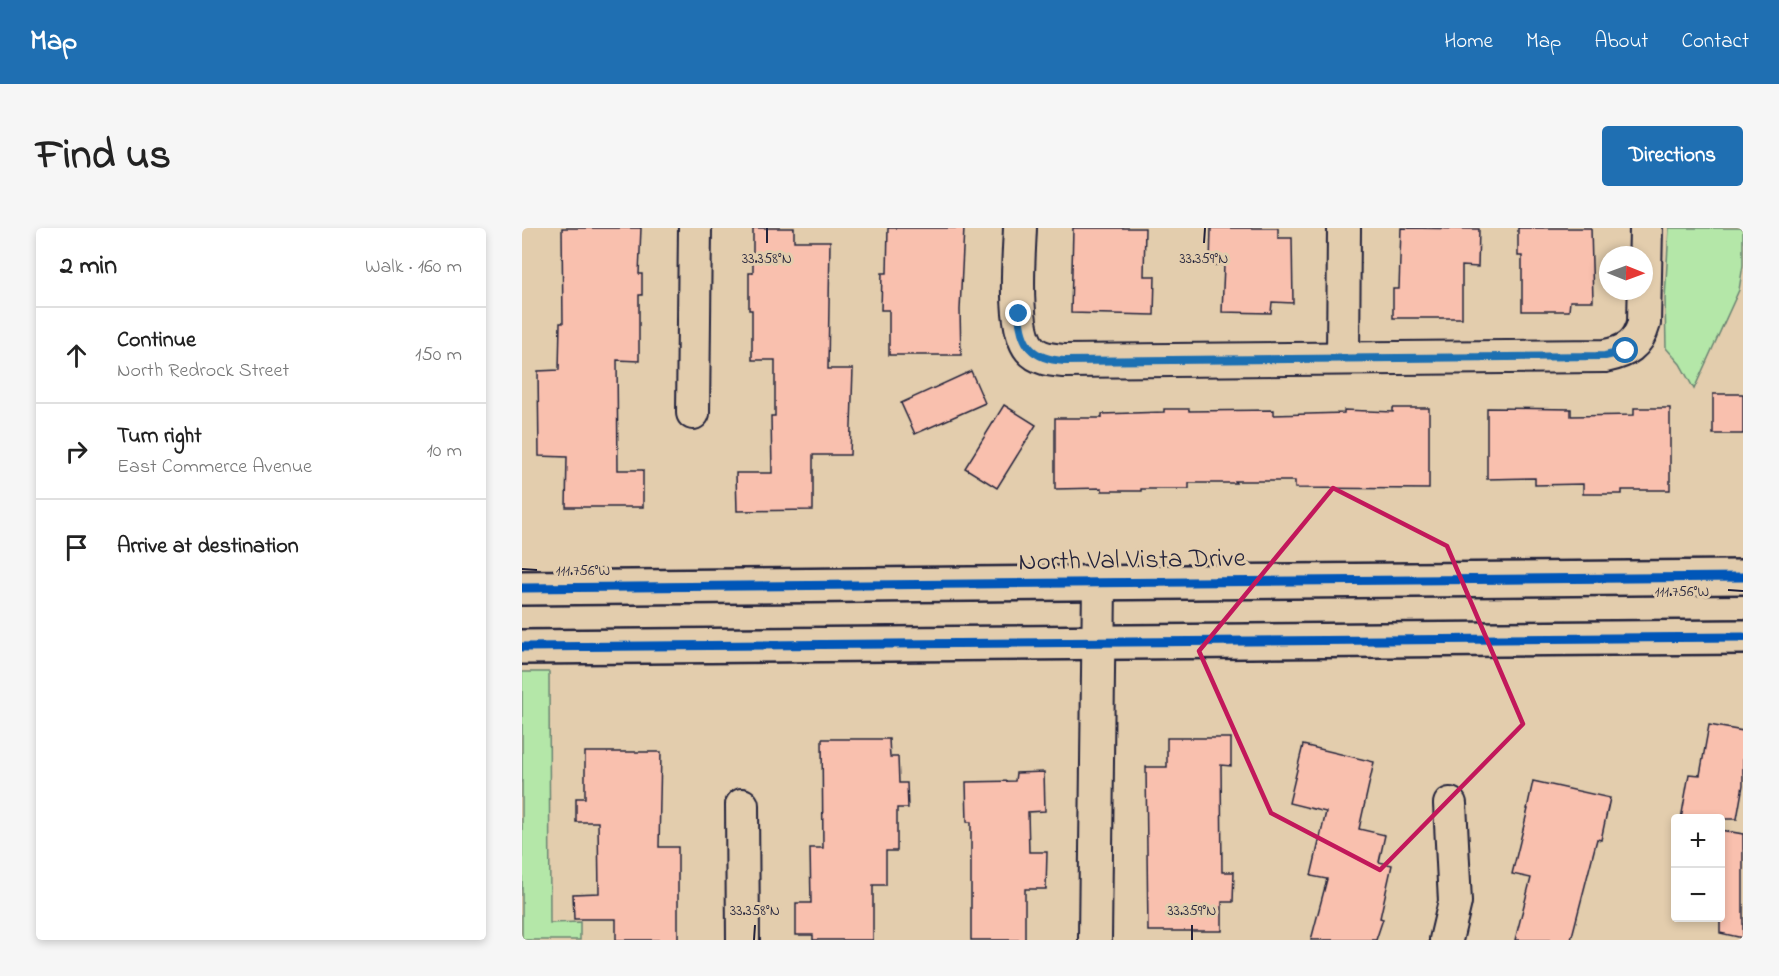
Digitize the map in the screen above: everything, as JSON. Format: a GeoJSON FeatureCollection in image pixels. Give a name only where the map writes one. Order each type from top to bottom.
{"type":"FeatureCollection","features":[{"type":"Feature","properties":{"kind":"main road","name":"North Val Vista Drive"},"geometry":{"type":"LineString","coordinates":[[522,588],[1743,577]]}},
{"type":"Feature","properties":{"kind":"main road"},"geometry":{"type":"LineString","coordinates":[[522,647],[1743,637]]}},
{"type":"Feature","properties":{"kind":"street"},"geometry":{"type":"LineString","coordinates":[[693,413],[695,228]]}},
{"type":"Feature","properties":{"kind":"street"},"geometry":{"type":"LineString","coordinates":[[1020,228],[1020,326],[1024,339],[1030,350],[1040,357],[1064,361],[1605,356],[1626,351],[1640,335],[1645,312],[1646,228]]}},
{"type":"Feature","properties":{"kind":"street"},"geometry":{"type":"LineString","coordinates":[[1343,358],[1344,228]]}},
{"type":"Feature","properties":{"kind":"street"},"geometry":{"type":"LineString","coordinates":[[1095,940],[1099,583]]}},
{"type":"Feature","properties":{"kind":"street"},"geometry":{"type":"LineString","coordinates":[[1446,940],[1455,902],[1450,804]]}},
{"type":"Feature","properties":{"kind":"street"},"geometry":{"type":"LineString","coordinates":[[742,805],[744,940]]}},
{"type":"Feature","properties":{"kind":"highlighted area"},"geometry":{"type":"Polygon","coordinates":[[[1333,488],[1447,546],[1523,724],[1380,870],[1271,813],[1199,651],[1333,488]]]}},
{"type":"Feature","properties":{"kind":"green space"},"geometry":{"type":"Polygon","coordinates":[[[1669,228],[1743,228],[1743,265],[1739,290],[1694,389],[1680,364],[1666,348],[1665,299],[1669,228]]]}},
{"type":"Feature","properties":{"kind":"green space"},"geometry":{"type":"Polygon","coordinates":[[[522,672],[549,672],[550,923],[580,922],[580,940],[522,940],[522,672]]]}},
{"type":"Feature","properties":{"kind":"building"},"geometry":{"type":"Polygon","coordinates":[[[562,228],[641,228],[639,274],[642,274],[642,295],[639,295],[639,361],[617,360],[618,470],[643,470],[643,507],[566,507],[567,457],[539,456],[538,371],[559,370],[560,323],[563,323],[562,228]]]}},
{"type":"Feature","properties":{"kind":"building"},"geometry":{"type":"Polygon","coordinates":[[[753,228],[794,228],[794,241],[830,241],[828,369],[853,369],[850,455],[813,455],[813,510],[737,511],[736,473],[772,473],[771,416],[775,416],[775,360],[752,360],[749,273],[753,273],[753,228]]]}},
{"type":"Feature","properties":{"kind":"building"},"geometry":{"type":"Polygon","coordinates":[[[888,228],[964,228],[960,310],[961,355],[889,355],[889,310],[881,310],[882,273],[887,273],[888,228]]]}},
{"type":"Feature","properties":{"kind":"building"},"geometry":{"type":"Polygon","coordinates":[[[1073,228],[1145,228],[1144,276],[1155,276],[1154,315],[1071,313],[1073,228]]]}},
{"type":"Feature","properties":{"kind":"building"},"geometry":{"type":"Polygon","coordinates":[[[1211,228],[1278,228],[1278,238],[1292,238],[1293,303],[1272,302],[1271,313],[1222,312],[1224,265],[1210,265],[1211,228]]]}},
{"type":"Feature","properties":{"kind":"building"},"geometry":{"type":"Polygon","coordinates":[[[1401,228],[1479,229],[1478,267],[1462,266],[1462,318],[1393,318],[1393,289],[1399,289],[1401,228]]]}},
{"type":"Feature","properties":{"kind":"building"},"geometry":{"type":"Polygon","coordinates":[[[1518,228],[1591,228],[1593,301],[1570,301],[1569,311],[1522,311],[1522,256],[1518,256],[1518,228]]]}},
{"type":"Feature","properties":{"kind":"building"},"geometry":{"type":"Polygon","coordinates":[[[971,371],[985,403],[915,434],[901,403],[971,371]]]}},
{"type":"Feature","properties":{"kind":"building"},"geometry":{"type":"Polygon","coordinates":[[[1713,394],[1743,394],[1743,434],[1713,434],[1713,394]]]}},
{"type":"Feature","properties":{"kind":"building"},"geometry":{"type":"Polygon","coordinates":[[[1004,405],[1036,425],[997,488],[965,468],[1004,405]]]}},
{"type":"Feature","properties":{"kind":"building"},"geometry":{"type":"Polygon","coordinates":[[[1393,408],[1429,408],[1429,489],[1295,488],[1295,481],[1235,481],[1236,483],[1189,483],[1189,489],[1102,491],[1102,488],[1055,489],[1055,418],[1102,418],[1102,414],[1164,412],[1164,409],[1274,410],[1274,415],[1344,413],[1344,410],[1393,412],[1393,408]]]}},
{"type":"Feature","properties":{"kind":"building"},"geometry":{"type":"Polygon","coordinates":[[[1487,408],[1571,409],[1571,416],[1634,415],[1634,408],[1670,408],[1670,490],[1622,490],[1622,494],[1583,494],[1583,484],[1535,485],[1535,478],[1487,479],[1487,408]]]}},
{"type":"Feature","properties":{"kind":"building"},"geometry":{"type":"Polygon","coordinates":[[[1709,725],[1743,731],[1743,785],[1737,819],[1725,819],[1725,814],[1682,814],[1689,774],[1700,775],[1709,725]]]}},
{"type":"Feature","properties":{"kind":"building"},"geometry":{"type":"Polygon","coordinates":[[[1167,738],[1231,738],[1231,766],[1221,765],[1222,872],[1234,872],[1233,902],[1222,902],[1222,931],[1148,931],[1146,767],[1167,767],[1167,738]]]}},
{"type":"Feature","properties":{"kind":"building"},"geometry":{"type":"Polygon","coordinates":[[[822,739],[889,739],[890,757],[898,757],[899,783],[907,783],[908,808],[897,808],[897,851],[886,851],[886,885],[873,885],[873,940],[813,940],[813,935],[796,935],[796,903],[811,903],[810,848],[823,848],[822,739]]]}},
{"type":"Feature","properties":{"kind":"building"},"geometry":{"type":"Polygon","coordinates":[[[1303,745],[1374,762],[1359,829],[1385,835],[1379,862],[1392,865],[1380,918],[1383,919],[1376,940],[1311,940],[1327,879],[1311,876],[1326,812],[1289,803],[1303,745]]]}},
{"type":"Feature","properties":{"kind":"building"},"geometry":{"type":"Polygon","coordinates":[[[585,752],[661,752],[659,847],[678,847],[678,940],[616,940],[616,919],[574,919],[573,894],[599,893],[598,822],[576,822],[576,798],[585,798],[585,752]]]}},
{"type":"Feature","properties":{"kind":"building"},"geometry":{"type":"Polygon","coordinates":[[[1044,772],[1045,811],[1028,812],[1029,852],[1047,852],[1046,889],[1025,889],[1025,940],[971,940],[971,822],[967,822],[966,782],[1015,781],[1016,773],[1044,772]]]}},
{"type":"Feature","properties":{"kind":"building"},"geometry":{"type":"Polygon","coordinates":[[[1533,781],[1610,798],[1601,840],[1597,839],[1571,940],[1515,940],[1531,878],[1512,874],[1533,781]]]}},
{"type":"Feature","properties":{"kind":"building"},"geometry":{"type":"Polygon","coordinates":[[[1725,831],[1743,834],[1743,938],[1720,933],[1720,922],[1725,922],[1725,831]]]}},
{"type":"Feature","properties":{"kind":"cycle path"},"geometry":{"type":"LineString","coordinates":[[522,588],[1743,577]]}},
{"type":"Feature","properties":{"kind":"cycle path"},"geometry":{"type":"LineString","coordinates":[[522,647],[1743,637]]}},
{"type":"Feature","properties":{"kind":"route"},"geometry":{"type":"LineString","coordinates":[[1019,314],[1020,326],[1030,350],[1040,357],[1064,361],[1605,356],[1626,351]]}}]}
